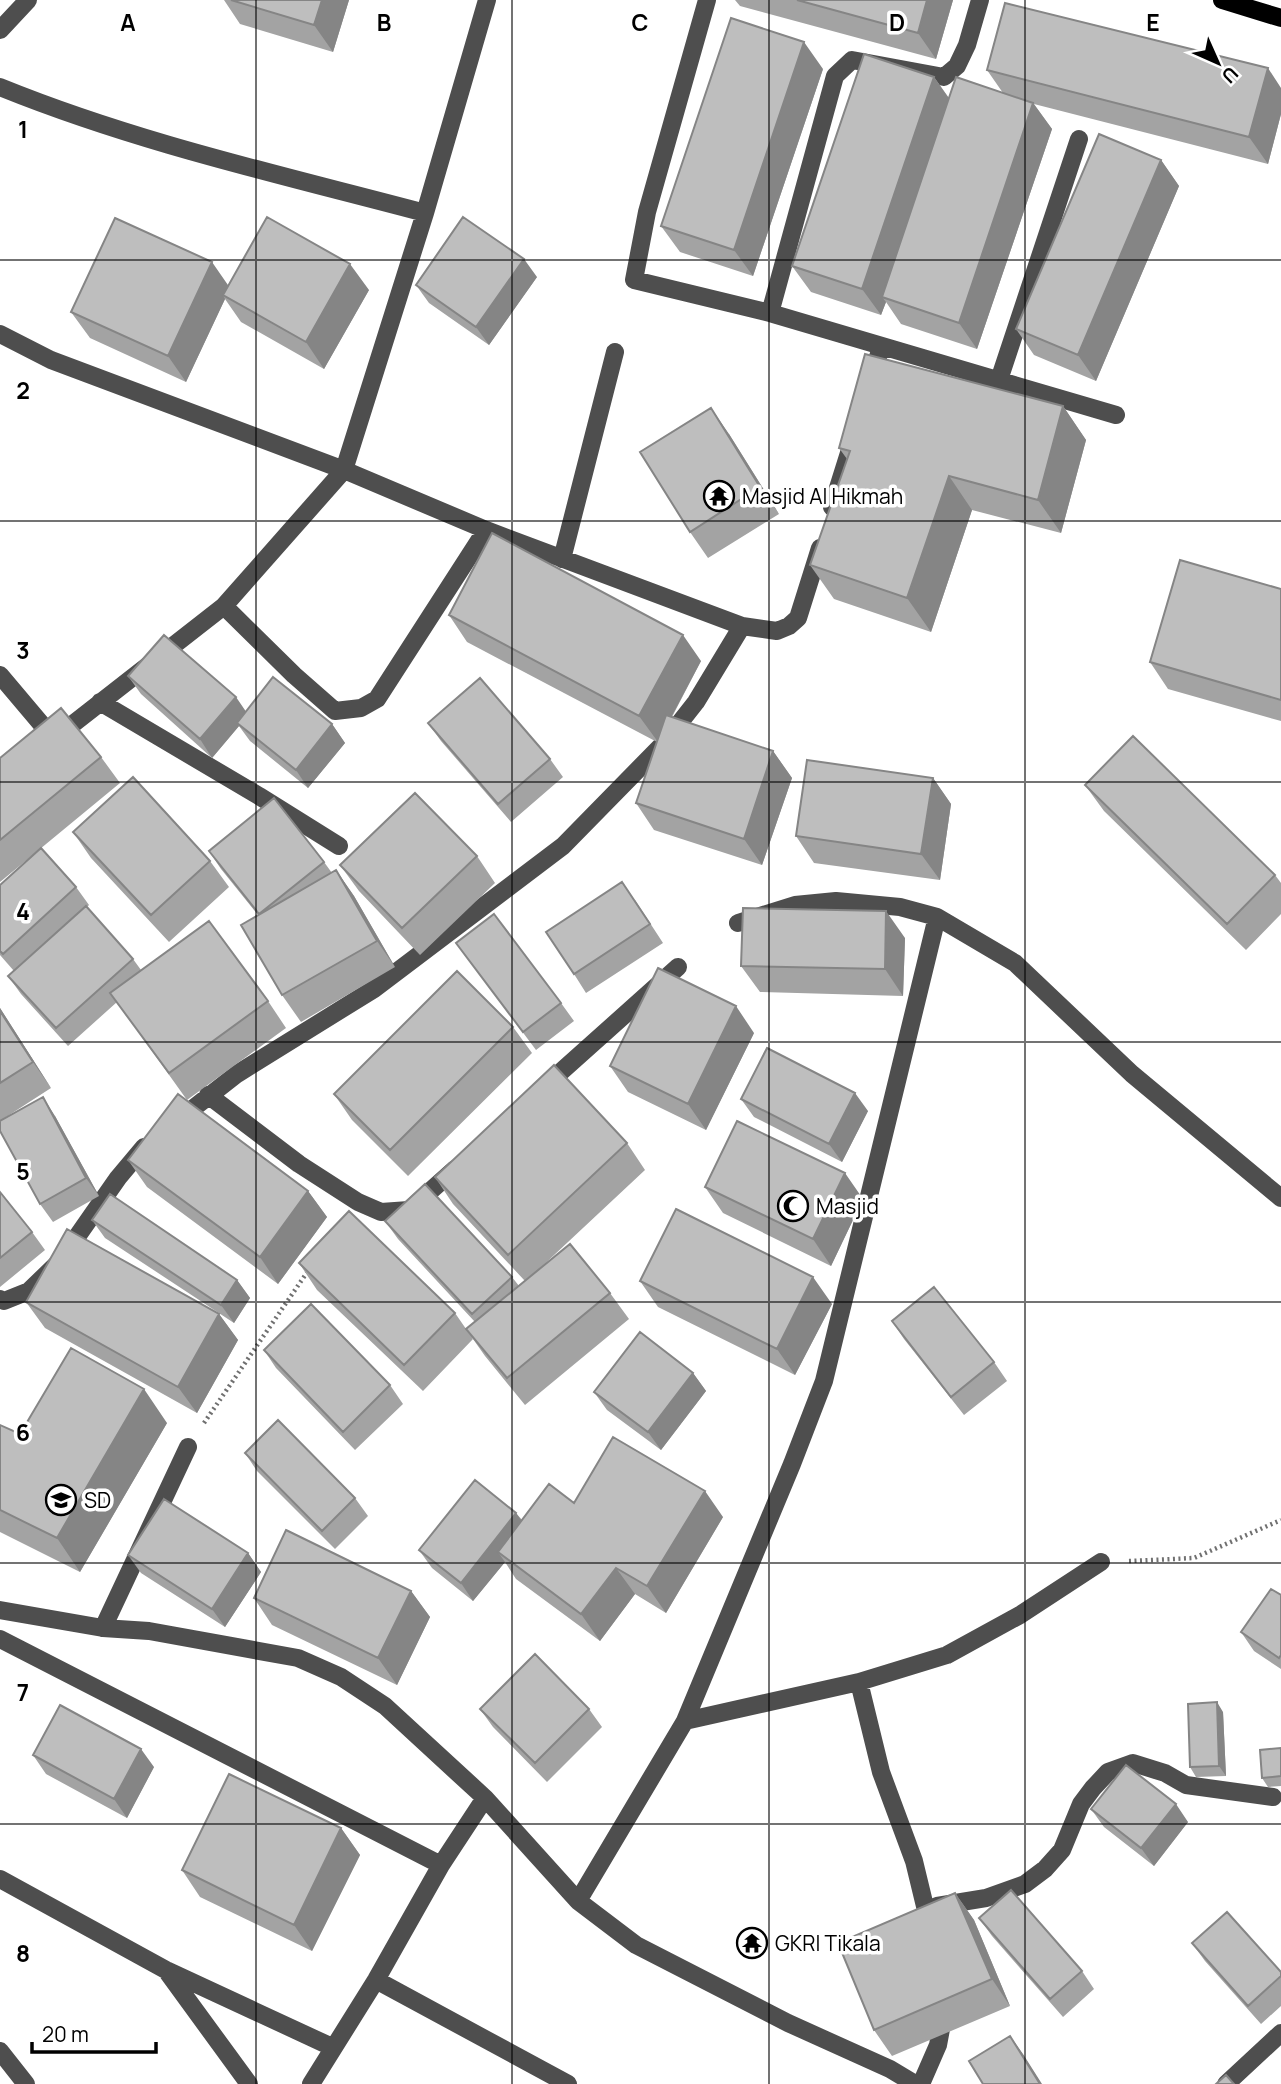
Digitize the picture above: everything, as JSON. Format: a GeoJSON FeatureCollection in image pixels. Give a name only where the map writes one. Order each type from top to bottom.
{"type":"FeatureCollection","features":[{"type":"Feature","properties":{"kind":"main road"},"geometry":{"type":"LineString","coordinates":[[1222,0],[1281,18]]}},
{"type":"Feature","properties":{"kind":"street"},"geometry":{"type":"LineString","coordinates":[[0,30],[28,0]]}},
{"type":"Feature","properties":{"kind":"street"},"geometry":{"type":"LineString","coordinates":[[0,675],[50,743],[224,607],[344,470],[425,213],[487,0]]}},
{"type":"Feature","properties":{"kind":"street"},"geometry":{"type":"LineString","coordinates":[[707,0],[647,212],[634,280],[770,313],[1116,415]]}},
{"type":"Feature","properties":{"kind":"street"},"geometry":{"type":"LineString","coordinates":[[770,313],[835,76],[852,60],[944,78],[957,66],[967,45],[980,0]]}},
{"type":"Feature","properties":{"kind":"street"},"geometry":{"type":"LineString","coordinates":[[0,87],[55,110],[155,142],[425,213]]}},
{"type":"Feature","properties":{"kind":"street"},"geometry":{"type":"LineString","coordinates":[[999,380],[1079,139]]}},
{"type":"Feature","properties":{"kind":"street"},"geometry":{"type":"LineString","coordinates":[[0,334],[51,360],[344,470],[486,530],[742,626],[777,631],[798,618],[859,421]]}},
{"type":"Feature","properties":{"kind":"street"},"geometry":{"type":"LineString","coordinates":[[866,396],[881,347]]}},
{"type":"Feature","properties":{"kind":"street"},"geometry":{"type":"LineString","coordinates":[[562,559],[615,352]]}},
{"type":"Feature","properties":{"kind":"street"},"geometry":{"type":"LineString","coordinates":[[224,607],[294,676],[335,711],[361,708],[377,699],[486,530]]}},
{"type":"Feature","properties":{"kind":"street"},"geometry":{"type":"LineString","coordinates":[[0,1299],[4,1301],[29,1291],[60,1261],[118,1178],[142,1149],[208,1095],[374,989],[564,846],[663,744],[696,702],[742,626]]}},
{"type":"Feature","properties":{"kind":"street"},"geometry":{"type":"LineString","coordinates":[[100,702],[339,846]]}},
{"type":"Feature","properties":{"kind":"street"},"geometry":{"type":"LineString","coordinates":[[738,923],[795,905],[836,901],[900,907],[937,917],[1015,963],[1132,1074],[1281,1198]]}},
{"type":"Feature","properties":{"kind":"street"},"geometry":{"type":"LineString","coordinates":[[578,1901],[685,1721],[824,1381],[937,917]]}},
{"type":"Feature","properties":{"kind":"street"},"geometry":{"type":"LineString","coordinates":[[533,1097],[678,967]]}},
{"type":"Feature","properties":{"kind":"street"},"geometry":{"type":"LineString","coordinates":[[208,1095],[299,1164],[358,1202],[381,1212],[409,1210],[471,1153]]}},
{"type":"Feature","properties":{"kind":"street"},"geometry":{"type":"LineString","coordinates":[[103,1628],[188,1447]]}},
{"type":"Feature","properties":{"kind":"street"},"geometry":{"type":"LineString","coordinates":[[685,1721],[859,1682],[947,1655],[1020,1615],[1101,1562]]}},
{"type":"Feature","properties":{"kind":"street"},"geometry":{"type":"LineString","coordinates":[[0,1610],[103,1628],[149,1631],[298,1658],[341,1676],[385,1706],[485,1798],[578,1901],[636,1945],[788,2023],[890,2068],[915,2084]]}},
{"type":"Feature","properties":{"kind":"street"},"geometry":{"type":"LineString","coordinates":[[0,1639],[441,1865]]}},
{"type":"Feature","properties":{"kind":"street"},"geometry":{"type":"LineString","coordinates":[[859,1682],[881,1772],[914,1861],[927,1908],[934,1948]]}},
{"type":"Feature","properties":{"kind":"street"},"geometry":{"type":"LineString","coordinates":[[927,1908],[986,1898],[1026,1884],[1045,1869],[1062,1850],[1081,1804],[1093,1788],[1108,1772],[1133,1763],[1165,1773],[1186,1785],[1273,1797]]}},
{"type":"Feature","properties":{"kind":"street"},"geometry":{"type":"LineString","coordinates":[[311,2084],[376,1980],[441,1865],[485,1798]]}},
{"type":"Feature","properties":{"kind":"street"},"geometry":{"type":"LineString","coordinates":[[0,1879],[166,1970],[332,2047]]}},
{"type":"Feature","properties":{"kind":"street"},"geometry":{"type":"LineString","coordinates":[[166,1970],[249,2084]]}},
{"type":"Feature","properties":{"kind":"street"},"geometry":{"type":"LineString","coordinates":[[376,1980],[568,2084]]}},
{"type":"Feature","properties":{"kind":"street"},"geometry":{"type":"LineString","coordinates":[[921,2084],[938,2045],[945,2016],[943,2002]]}},
{"type":"Feature","properties":{"kind":"street"},"geometry":{"type":"LineString","coordinates":[[1226,2084],[1281,2033]]}},
{"type":"Feature","properties":{"kind":"street"},"geometry":{"type":"LineString","coordinates":[[0,2051],[26,2084]]}},
{"type":"Feature","properties":{"kind":"path"},"geometry":{"type":"LineString","coordinates":[[188,1447],[312,1265]]}},
{"type":"Feature","properties":{"kind":"path"},"geometry":{"type":"LineString","coordinates":[[1101,1562],[1194,1558],[1281,1520]]}},
{"type":"Feature","properties":{"kind":"building"},"geometry":{"type":"Polygon","coordinates":[[[231,0],[322,0],[314,25],[231,0]]]}},
{"type":"Feature","properties":{"kind":"building"},"geometry":{"type":"Polygon","coordinates":[[[797,0],[927,0],[918,33],[797,0]]]}},
{"type":"Feature","properties":{"kind":"building"},"geometry":{"type":"Polygon","coordinates":[[[1005,3],[1268,68],[1249,137],[987,70],[1005,3]]]}},
{"type":"Feature","properties":{"kind":"building"},"geometry":{"type":"Polygon","coordinates":[[[731,18],[804,42],[734,250],[661,226],[731,18]]]}},
{"type":"Feature","properties":{"kind":"building"},"geometry":{"type":"Polygon","coordinates":[[[864,54],[934,77],[862,289],[792,266],[864,54]]]}},
{"type":"Feature","properties":{"kind":"building"},"geometry":{"type":"Polygon","coordinates":[[[956,77],[1033,103],[959,323],[882,297],[956,77]]]}},
{"type":"Feature","properties":{"kind":"building"},"geometry":{"type":"Polygon","coordinates":[[[1099,134],[1161,160],[1078,355],[1016,329],[1099,134]]]}},
{"type":"Feature","properties":{"kind":"building"},"geometry":{"type":"Polygon","coordinates":[[[267,217],[350,264],[306,342],[223,295],[267,217]]]}},
{"type":"Feature","properties":{"kind":"building"},"geometry":{"type":"Polygon","coordinates":[[[463,217],[524,259],[476,327],[416,285],[463,217]]]}},
{"type":"Feature","properties":{"kind":"building"},"geometry":{"type":"Polygon","coordinates":[[[115,218],[212,262],[168,356],[71,312],[115,218]]]}},
{"type":"Feature","properties":{"kind":"building"},"geometry":{"type":"Polygon","coordinates":[[[865,354],[1063,406],[1038,500],[949,476],[907,598],[810,565],[850,451],[839,448],[865,354]]]}},
{"type":"Feature","properties":{"kind":"building","name":"Masjid Al Hikmah"},"geometry":{"type":"Polygon","coordinates":[[[711,408],[760,487],[690,532],[640,452],[711,408]]]}},
{"type":"Feature","properties":{"kind":"building"},"geometry":{"type":"Polygon","coordinates":[[[492,533],[683,635],[639,716],[449,615],[492,533]]]}},
{"type":"Feature","properties":{"kind":"building"},"geometry":{"type":"Polygon","coordinates":[[[1180,560],[1281,589],[1281,700],[1150,662],[1180,560]]]}},
{"type":"Feature","properties":{"kind":"building"},"geometry":{"type":"Polygon","coordinates":[[[164,635],[236,697],[200,739],[128,676],[164,635]]]}},
{"type":"Feature","properties":{"kind":"building"},"geometry":{"type":"Polygon","coordinates":[[[273,677],[332,724],[296,770],[237,723],[273,677]]]}},
{"type":"Feature","properties":{"kind":"building"},"geometry":{"type":"Polygon","coordinates":[[[480,678],[550,759],[498,804],[428,723],[480,678]]]}},
{"type":"Feature","properties":{"kind":"building"},"geometry":{"type":"Polygon","coordinates":[[[61,708],[101,757],[0,840],[0,758],[61,708]]]}},
{"type":"Feature","properties":{"kind":"building"},"geometry":{"type":"Polygon","coordinates":[[[666,715],[773,751],[744,839],[636,803],[666,715]]]}},
{"type":"Feature","properties":{"kind":"building"},"geometry":{"type":"Polygon","coordinates":[[[1133,736],[1275,875],[1227,924],[1085,785],[1133,736]]]}},
{"type":"Feature","properties":{"kind":"building"},"geometry":{"type":"Polygon","coordinates":[[[807,760],[933,778],[921,854],[796,836],[807,760]]]}},
{"type":"Feature","properties":{"kind":"building"},"geometry":{"type":"Polygon","coordinates":[[[133,777],[210,861],[151,915],[73,832],[133,777]]]}},
{"type":"Feature","properties":{"kind":"building"},"geometry":{"type":"Polygon","coordinates":[[[415,793],[477,856],[402,928],[340,865],[415,793]]]}},
{"type":"Feature","properties":{"kind":"building"},"geometry":{"type":"Polygon","coordinates":[[[274,798],[324,862],[259,914],[209,851],[274,798]]]}},
{"type":"Feature","properties":{"kind":"building"},"geometry":{"type":"Polygon","coordinates":[[[41,848],[76,887],[3,954],[0,951],[0,885],[41,848]]]}},
{"type":"Feature","properties":{"kind":"building"},"geometry":{"type":"Polygon","coordinates":[[[336,870],[377,941],[282,995],[241,925],[336,870]]]}},
{"type":"Feature","properties":{"kind":"building"},"geometry":{"type":"Polygon","coordinates":[[[622,882],[650,924],[574,974],[546,932],[622,882]]]}},
{"type":"Feature","properties":{"kind":"building"},"geometry":{"type":"Polygon","coordinates":[[[86,906],[133,959],[56,1028],[8,976],[86,906]]]}},
{"type":"Feature","properties":{"kind":"building"},"geometry":{"type":"Polygon","coordinates":[[[743,908],[886,911],[885,969],[741,966],[743,908]]]}},
{"type":"Feature","properties":{"kind":"building"},"geometry":{"type":"Polygon","coordinates":[[[494,914],[561,1003],[523,1032],[456,943],[494,914]]]}},
{"type":"Feature","properties":{"kind":"building"},"geometry":{"type":"Polygon","coordinates":[[[209,921],[268,1001],[169,1073],[110,993],[209,921]]]}},
{"type":"Feature","properties":{"kind":"building"},"geometry":{"type":"Polygon","coordinates":[[[658,968],[736,1006],[688,1104],[610,1066],[658,968]]]}},
{"type":"Feature","properties":{"kind":"building"},"geometry":{"type":"Polygon","coordinates":[[[457,971],[513,1027],[390,1150],[334,1094],[457,971]]]}},
{"type":"Feature","properties":{"kind":"building"},"geometry":{"type":"Polygon","coordinates":[[[0,1011],[33,1062],[0,1083],[0,1011]]]}},
{"type":"Feature","properties":{"kind":"building"},"geometry":{"type":"Polygon","coordinates":[[[767,1048],[855,1093],[829,1144],[741,1099],[767,1048]]]}},
{"type":"Feature","properties":{"kind":"building"},"geometry":{"type":"Polygon","coordinates":[[[554,1065],[627,1143],[508,1255],[435,1177],[554,1065]]]}},
{"type":"Feature","properties":{"kind":"building"},"geometry":{"type":"Polygon","coordinates":[[[178,1094],[308,1191],[260,1257],[128,1160],[178,1094]]]}},
{"type":"Feature","properties":{"kind":"building"},"geometry":{"type":"Polygon","coordinates":[[[43,1097],[86,1178],[40,1204],[0,1131],[0,1121],[43,1097]]]}},
{"type":"Feature","properties":{"kind":"building"},"geometry":{"type":"Polygon","coordinates":[[[737,1121],[845,1173],[813,1239],[705,1187],[737,1121]]]}},
{"type":"Feature","properties":{"kind":"building"},"geometry":{"type":"Polygon","coordinates":[[[425,1184],[512,1277],[472,1314],[385,1221],[425,1184]]]}},
{"type":"Feature","properties":{"kind":"building"},"geometry":{"type":"Polygon","coordinates":[[[0,1192],[32,1232],[0,1258],[0,1192]]]}},
{"type":"Feature","properties":{"kind":"building"},"geometry":{"type":"Polygon","coordinates":[[[110,1194],[237,1280],[221,1305],[92,1220],[110,1194]]]}},
{"type":"Feature","properties":{"kind":"building"},"geometry":{"type":"Polygon","coordinates":[[[676,1209],[813,1277],[777,1349],[640,1281],[676,1209]]]}},
{"type":"Feature","properties":{"kind":"building"},"geometry":{"type":"Polygon","coordinates":[[[349,1211],[455,1313],[404,1365],[299,1263],[349,1211]]]}},
{"type":"Feature","properties":{"kind":"building"},"geometry":{"type":"Polygon","coordinates":[[[67,1229],[219,1314],[178,1387],[26,1302],[67,1229]]]}},
{"type":"Feature","properties":{"kind":"building"},"geometry":{"type":"Polygon","coordinates":[[[570,1244],[610,1293],[507,1378],[466,1329],[570,1244]]]}},
{"type":"Feature","properties":{"kind":"building"},"geometry":{"type":"Polygon","coordinates":[[[934,1287],[994,1362],[951,1397],[892,1321],[934,1287]]]}},
{"type":"Feature","properties":{"kind":"building"},"geometry":{"type":"Polygon","coordinates":[[[311,1304],[390,1385],[343,1432],[264,1350],[311,1304]]]}},
{"type":"Feature","properties":{"kind":"building"},"geometry":{"type":"Polygon","coordinates":[[[640,1332],[693,1373],[648,1432],[594,1392],[640,1332]]]}},
{"type":"Feature","properties":{"kind":"building"},"geometry":{"type":"Polygon","coordinates":[[[71,1348],[144,1389],[57,1538],[0,1510],[0,1425],[20,1434],[71,1348]]]}},
{"type":"Feature","properties":{"kind":"building"},"geometry":{"type":"Polygon","coordinates":[[[278,1420],[355,1498],[322,1531],[245,1453],[278,1420]]]}},
{"type":"Feature","properties":{"kind":"building"},"geometry":{"type":"Polygon","coordinates":[[[613,1437],[705,1491],[647,1586],[616,1568],[581,1614],[498,1552],[549,1484],[574,1503],[613,1437]]]}},
{"type":"Feature","properties":{"kind":"building"},"geometry":{"type":"Polygon","coordinates":[[[475,1480],[516,1513],[461,1583],[419,1550],[475,1480]]]}},
{"type":"Feature","properties":{"kind":"building"},"geometry":{"type":"Polygon","coordinates":[[[164,1499],[248,1553],[212,1609],[128,1555],[164,1499]]]}},
{"type":"Feature","properties":{"kind":"building"},"geometry":{"type":"Polygon","coordinates":[[[286,1530],[411,1591],[378,1658],[254,1598],[286,1530]]]}},
{"type":"Feature","properties":{"kind":"building"},"geometry":{"type":"Polygon","coordinates":[[[1271,1589],[1281,1595],[1279,1658],[1241,1632],[1271,1589]]]}},
{"type":"Feature","properties":{"kind":"building"},"geometry":{"type":"Polygon","coordinates":[[[535,1654],[589,1709],[535,1763],[480,1709],[535,1654]]]}},
{"type":"Feature","properties":{"kind":"building"},"geometry":{"type":"Polygon","coordinates":[[[1217,1702],[1219,1766],[1190,1767],[1188,1704],[1217,1702]]]}},
{"type":"Feature","properties":{"kind":"building"},"geometry":{"type":"Polygon","coordinates":[[[60,1705],[141,1749],[114,1799],[33,1755],[60,1705]]]}},
{"type":"Feature","properties":{"kind":"building"},"geometry":{"type":"Polygon","coordinates":[[[1281,1748],[1281,1776],[1262,1778],[1260,1750],[1281,1748]]]}},
{"type":"Feature","properties":{"kind":"building"},"geometry":{"type":"Polygon","coordinates":[[[1126,1765],[1176,1804],[1141,1848],[1091,1809],[1126,1765]]]}},
{"type":"Feature","properties":{"kind":"building"},"geometry":{"type":"Polygon","coordinates":[[[229,1774],[341,1828],[294,1925],[182,1870],[229,1774]]]}},
{"type":"Feature","properties":{"kind":"building"},"geometry":{"type":"Polygon","coordinates":[[[1011,1890],[1082,1971],[1050,1999],[979,1918],[1011,1890]]]}},
{"type":"Feature","properties":{"kind":"building"},"geometry":{"type":"Polygon","coordinates":[[[955,1893],[992,1979],[874,2030],[838,1943],[955,1893]]]}},
{"type":"Feature","properties":{"kind":"building"},"geometry":{"type":"Polygon","coordinates":[[[1227,1912],[1281,1972],[1281,1976],[1248,2006],[1192,1943],[1227,1912]]]}},
{"type":"Feature","properties":{"kind":"building"},"geometry":{"type":"Polygon","coordinates":[[[1010,2036],[1040,2084],[983,2084],[969,2061],[1010,2036]]]}},
{"type":"Feature","properties":{"kind":"building"},"geometry":{"type":"Polygon","coordinates":[[[1226,2075],[1234,2084],[1216,2084],[1226,2075]]]}},
{"type":"Feature","properties":{"kind":"place","name":"Masjid Al Hikmah"},"geometry":{"type":"Point","coordinates":[719,496]}},
{"type":"Feature","properties":{"kind":"place","name":"Masjid"},"geometry":{"type":"Point","coordinates":[793,1206]}},
{"type":"Feature","properties":{"kind":"place","name":"SD"},"geometry":{"type":"Point","coordinates":[61,1500]}},
{"type":"Feature","properties":{"kind":"place","name":"GKRI Tikala"},"geometry":{"type":"Point","coordinates":[752,1943]}}]}
